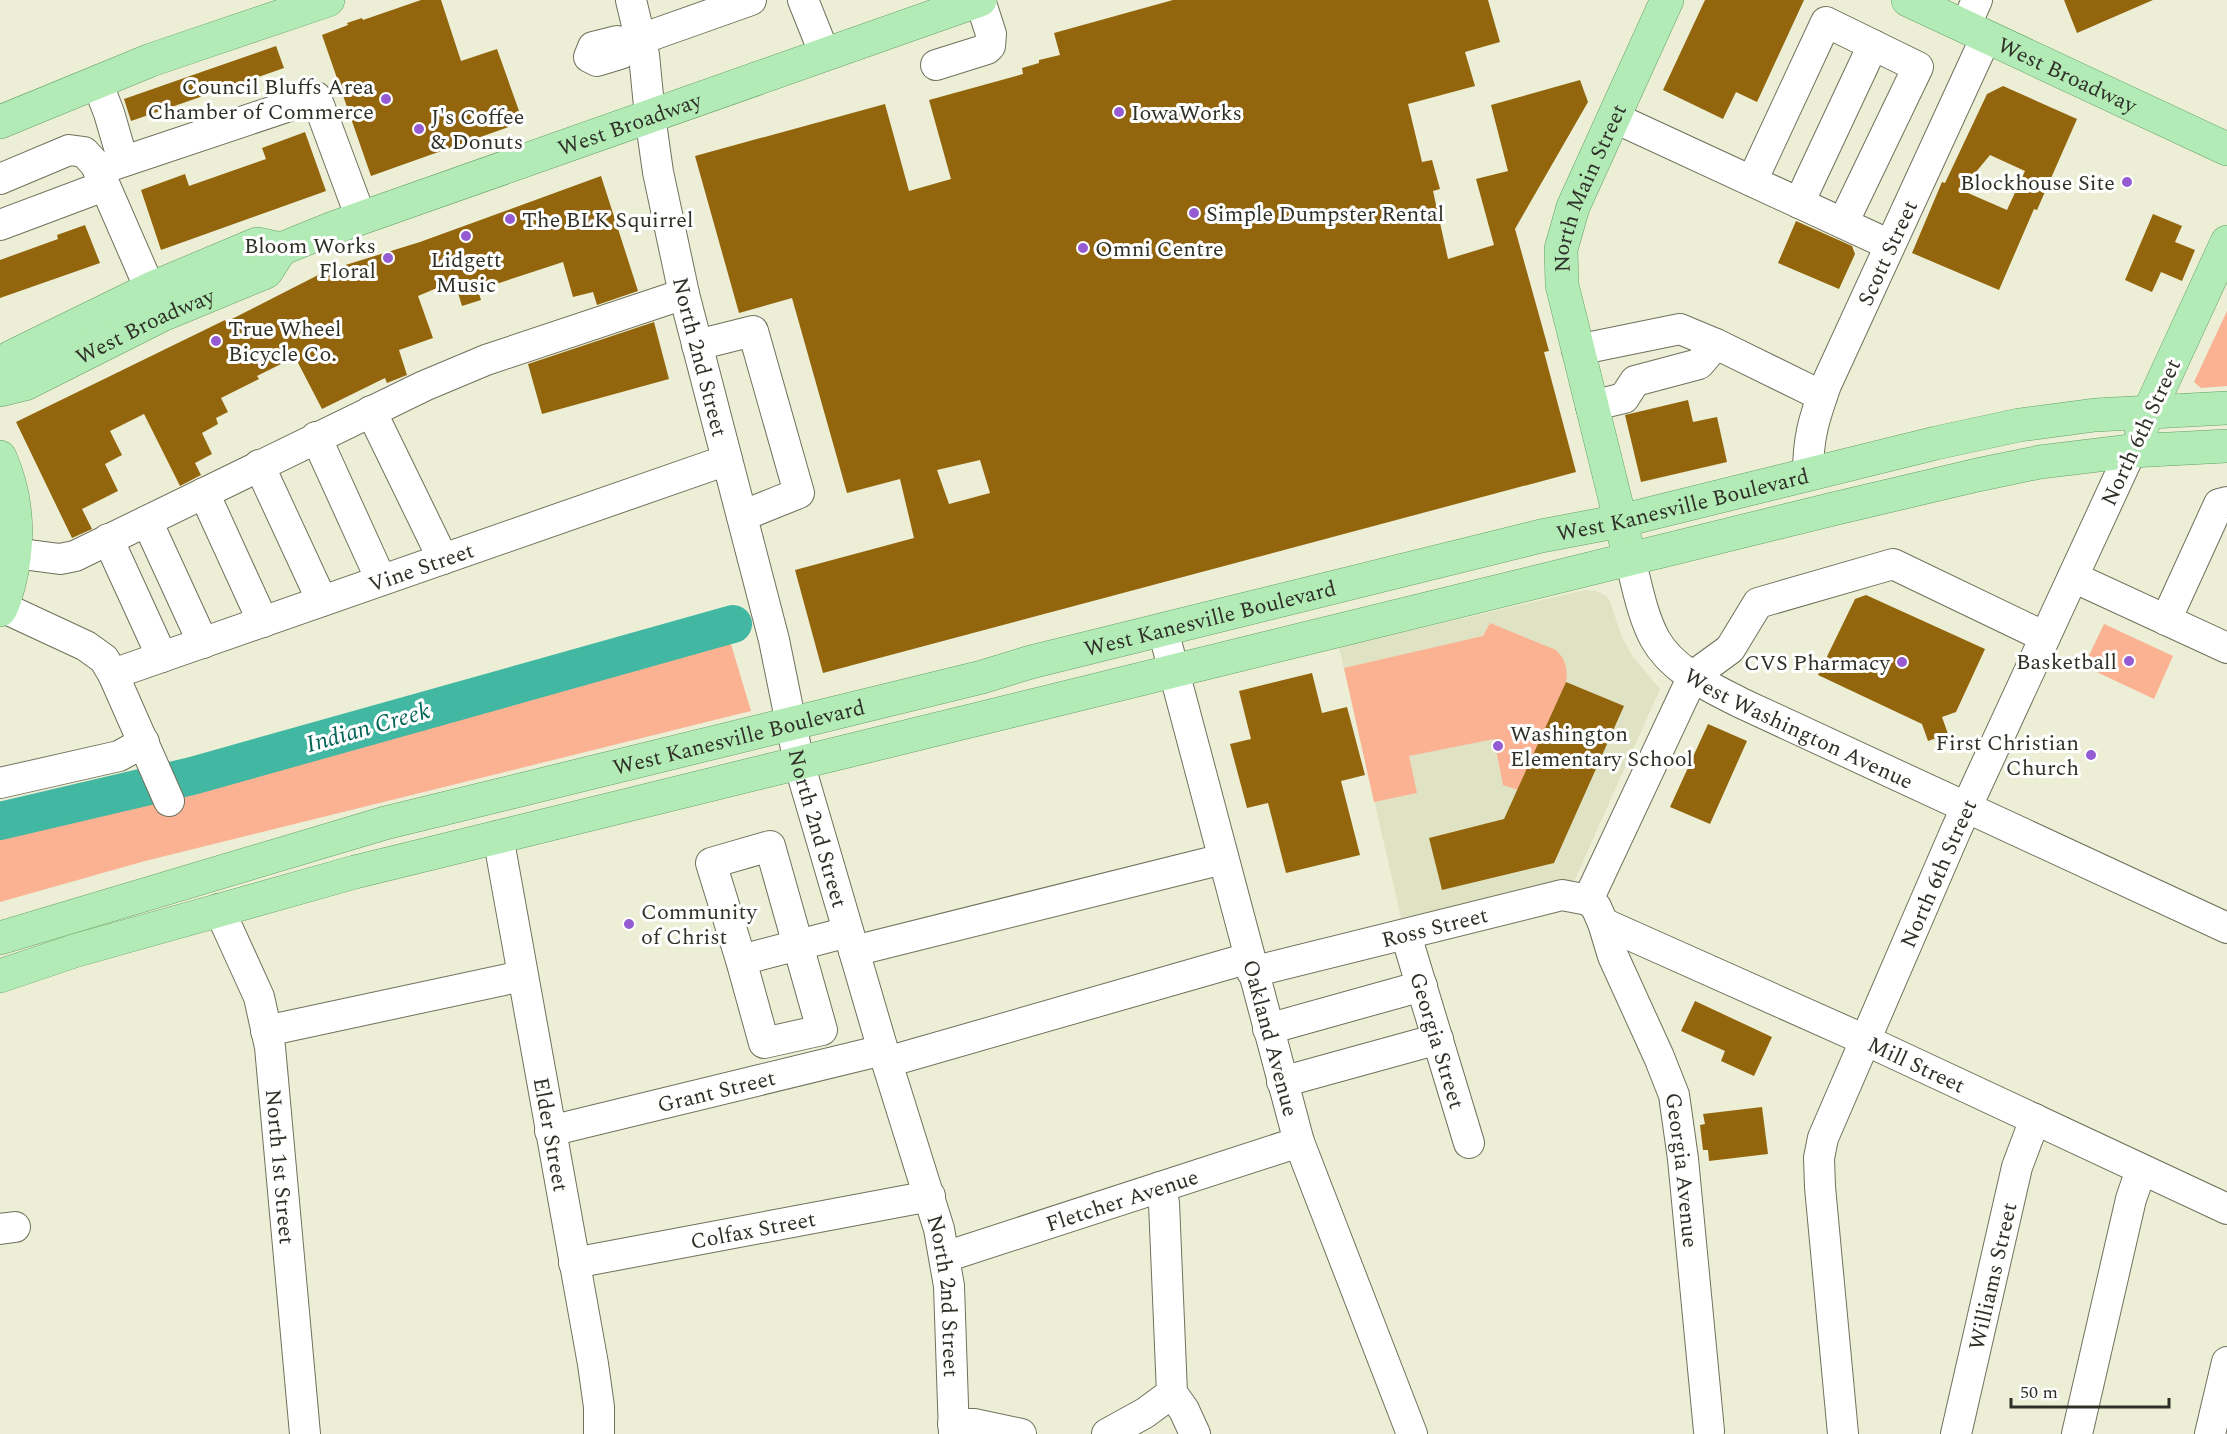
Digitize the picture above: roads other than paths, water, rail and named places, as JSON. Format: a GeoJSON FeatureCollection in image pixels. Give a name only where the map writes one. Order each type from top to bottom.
{"type":"FeatureCollection","features":[{"type":"Feature","properties":{"kind":"main road"},"geometry":{"type":"LineString","coordinates":[[0,122],[151,60],[328,0]]}},
{"type":"Feature","properties":{"kind":"main road","name":"West Broadway"},"geometry":{"type":"LineString","coordinates":[[0,369],[11,357],[150,290],[257,244],[281,249],[361,218],[977,0]]}},
{"type":"Feature","properties":{"kind":"main road","name":"North Main Street"},"geometry":{"type":"LineString","coordinates":[[1630,559],[1562,285],[1561,249],[1565,230],[1582,184],[1667,0]]}},
{"type":"Feature","properties":{"kind":"main road","name":"West Broadway"},"geometry":{"type":"LineString","coordinates":[[1908,0],[1976,21],[2227,149]]}},
{"type":"Feature","properties":{"kind":"main road","name":"North 6th Street"},"geometry":{"type":"LineString","coordinates":[[2131,451],[2227,243]]}},
{"type":"Feature","properties":{"kind":"main road","name":"West Broadway"},"geometry":{"type":"LineString","coordinates":[[0,390],[25,384],[162,315],[266,272],[281,249]]}},
{"type":"Feature","properties":{"kind":"main road","name":"West Kanesville Boulevard"},"geometry":{"type":"LineString","coordinates":[[0,938],[385,823],[1541,536],[1620,521],[1936,443],[2019,425],[2095,415],[2227,408]]}},
{"type":"Feature","properties":{"kind":"main road","name":"West Kanesville Boulevard"},"geometry":{"type":"LineString","coordinates":[[0,976],[74,951],[355,872],[1977,475],[2040,462],[2131,451],[2227,446]]}},
{"type":"Feature","properties":{"kind":"main road"},"geometry":{"type":"LineString","coordinates":[[0,457],[14,501],[16,524],[14,553],[1,608]]}},
{"type":"Feature","properties":{"kind":"street","name":"North 2nd Street"},"geometry":{"type":"LineString","coordinates":[[631,0],[631,42],[648,80],[650,116],[658,172],[684,294],[774,640],[799,763],[885,1056],[930,1196],[945,1257],[949,1286],[953,1429]]}},
{"type":"Feature","properties":{"kind":"street"},"geometry":{"type":"LineString","coordinates":[[631,42],[751,0]]}},
{"type":"Feature","properties":{"kind":"street"},"geometry":{"type":"LineString","coordinates":[[803,0],[825,55]]}},
{"type":"Feature","properties":{"kind":"street"},"geometry":{"type":"LineString","coordinates":[[936,64],[987,49],[990,46],[991,34],[977,0]]}},
{"type":"Feature","properties":{"kind":"street","name":"Scott Street"},"geometry":{"type":"LineString","coordinates":[[1808,474],[1808,446],[1822,396],[1890,245],[1976,21]]}},
{"type":"Feature","properties":{"kind":"street"},"geometry":{"type":"LineString","coordinates":[[1752,181],[1826,22],[1918,67],[1843,223]]}},
{"type":"Feature","properties":{"kind":"street"},"geometry":{"type":"LineString","coordinates":[[1799,203],[1873,45]]}},
{"type":"Feature","properties":{"kind":"street"},"geometry":{"type":"LineString","coordinates":[[97,82],[109,113],[108,172],[150,290]]}},
{"type":"Feature","properties":{"kind":"street"},"geometry":{"type":"LineString","coordinates":[[0,225],[108,172],[316,97],[361,218]]}},
{"type":"Feature","properties":{"kind":"street"},"geometry":{"type":"LineString","coordinates":[[1613,117],[1890,245]]}},
{"type":"Feature","properties":{"kind":"street"},"geometry":{"type":"LineString","coordinates":[[0,179],[69,150],[84,152],[108,172]]}},
{"type":"Feature","properties":{"kind":"street"},"geometry":{"type":"LineString","coordinates":[[14,553],[60,559],[75,556],[316,437],[486,360],[684,294]]}},
{"type":"Feature","properties":{"kind":"street"},"geometry":{"type":"LineString","coordinates":[[1577,350],[1680,330],[1716,344],[1822,396]]}},
{"type":"Feature","properties":{"kind":"street"},"geometry":{"type":"LineString","coordinates":[[697,345],[753,331],[799,494],[742,516]]}},
{"type":"Feature","properties":{"kind":"street"},"geometry":{"type":"LineString","coordinates":[[1591,406],[1624,398],[1635,381],[1699,364],[1716,344]]}},
{"type":"Feature","properties":{"kind":"street"},"geometry":{"type":"LineString","coordinates":[[371,411],[443,559]]}},
{"type":"Feature","properties":{"kind":"street"},"geometry":{"type":"LineString","coordinates":[[316,437],[381,580]]}},
{"type":"Feature","properties":{"kind":"street","name":"North 6th Street"},"geometry":{"type":"LineString","coordinates":[[1843,1434],[1827,1278],[1819,1158],[1823,1138],[1966,808],[2131,451]]}},
{"type":"Feature","properties":{"kind":"street","name":"Vine Street"},"geometry":{"type":"LineString","coordinates":[[113,674],[727,460]]}},
{"type":"Feature","properties":{"kind":"street"},"geometry":{"type":"LineString","coordinates":[[259,465],[322,601]]}},
{"type":"Feature","properties":{"kind":"street"},"geometry":{"type":"LineString","coordinates":[[204,493],[263,622]]}},
{"type":"Feature","properties":{"kind":"street"},"geometry":{"type":"LineString","coordinates":[[2166,620],[2220,504],[2227,502]]}},
{"type":"Feature","properties":{"kind":"street"},"geometry":{"type":"LineString","coordinates":[[147,521],[203,642]]}},
{"type":"Feature","properties":{"kind":"street"},"geometry":{"type":"LineString","coordinates":[[108,539],[162,657]]}},
{"type":"Feature","properties":{"kind":"street","name":"West Washington Avenue"},"geometry":{"type":"LineString","coordinates":[[1630,559],[1645,615],[1656,641],[1672,660],[1693,676],[1741,703],[2227,928]]}},
{"type":"Feature","properties":{"kind":"street"},"geometry":{"type":"LineString","coordinates":[[1596,911],[1693,676],[1730,649],[1758,603],[1893,564],[2046,637]]}},
{"type":"Feature","properties":{"kind":"street"},"geometry":{"type":"LineString","coordinates":[[2073,577],[2227,648]]}},
{"type":"Feature","properties":{"kind":"street"},"geometry":{"type":"LineString","coordinates":[[1,608],[86,646],[104,659],[113,674],[164,789]]}},
{"type":"Feature","properties":{"kind":"street","name":"Oakland Avenue"},"geometry":{"type":"LineString","coordinates":[[1163,630],[1250,965],[1299,1142],[1412,1434]]}},
{"type":"Feature","properties":{"kind":"street"},"geometry":{"type":"LineString","coordinates":[[0,783],[119,756],[144,742]]}},
{"type":"Feature","properties":{"kind":"street","name":"Elder Street"},"geometry":{"type":"LineString","coordinates":[[498,836],[593,1364],[599,1407],[599,1434]]}},
{"type":"Feature","properties":{"kind":"street"},"geometry":{"type":"LineString","coordinates":[[770,846],[822,1030],[764,1043],[741,960],[711,863],[770,846]]}},
{"type":"Feature","properties":{"kind":"street"},"geometry":{"type":"LineString","coordinates":[[741,960],[799,945],[851,942],[1223,860]]}},
{"type":"Feature","properties":{"kind":"street","name":"Ross Street"},"geometry":{"type":"LineString","coordinates":[[885,1056],[1250,965],[1407,935],[1562,895],[1596,911]]}},
{"type":"Feature","properties":{"kind":"street","name":"North 1st Street"},"geometry":{"type":"LineString","coordinates":[[219,909],[259,997],[270,1047],[305,1434]]}},
{"type":"Feature","properties":{"kind":"street","name":"Mill Street"},"geometry":{"type":"LineString","coordinates":[[1596,911],[2227,1209]]}},
{"type":"Feature","properties":{"kind":"street","name":"Georgia Avenue"},"geometry":{"type":"LineString","coordinates":[[1596,911],[1613,956],[1659,1056],[1674,1095],[1683,1160],[1709,1431]]}},
{"type":"Feature","properties":{"kind":"street","name":"Georgia Street"},"geometry":{"type":"LineString","coordinates":[[1407,935],[1469,1143]]}},
{"type":"Feature","properties":{"kind":"street"},"geometry":{"type":"LineString","coordinates":[[266,1031],[522,976]]}},
{"type":"Feature","properties":{"kind":"street"},"geometry":{"type":"LineString","coordinates":[[1268,1029],[1422,986]]}},
{"type":"Feature","properties":{"kind":"street"},"geometry":{"type":"LineString","coordinates":[[1282,1082],[1438,1039]]}},
{"type":"Feature","properties":{"kind":"street","name":"Grant Street"},"geometry":{"type":"LineString","coordinates":[[550,1131],[885,1056]]}},
{"type":"Feature","properties":{"kind":"street","name":"Williams Street"},"geometry":{"type":"LineString","coordinates":[[1956,1434],[2017,1167],[2035,1119]]}},
{"type":"Feature","properties":{"kind":"street","name":"Fletcher Avenue"},"geometry":{"type":"LineString","coordinates":[[945,1257],[1299,1142]]}},
{"type":"Feature","properties":{"kind":"street"},"geometry":{"type":"LineString","coordinates":[[2077,1434],[2131,1199],[2141,1170]]}},
{"type":"Feature","properties":{"kind":"street"},"geometry":{"type":"LineString","coordinates":[[1160,1187],[1164,1203],[1172,1393],[1184,1410],[1195,1434]]}},
{"type":"Feature","properties":{"kind":"street","name":"Colfax Street"},"geometry":{"type":"LineString","coordinates":[[574,1263],[930,1196]]}},
{"type":"Feature","properties":{"kind":"street"},"geometry":{"type":"LineString","coordinates":[[2210,1434],[2227,1362]]}},
{"type":"Feature","properties":{"kind":"street"},"geometry":{"type":"LineString","coordinates":[[1107,1434],[1145,1413],[1172,1393]]}},
{"type":"Feature","properties":{"kind":"street"},"geometry":{"type":"LineString","coordinates":[[953,1429],[974,1424],[1021,1434]]}},
{"type":"Feature","properties":{"kind":"waterway","name":"Indian Creek"},"geometry":{"type":"LineString","coordinates":[[0,821],[192,776],[733,624]]}},
{"type":"Feature","properties":{"kind":"place","name":"Council Bluffs Area Chamber of Commerce"},"geometry":{"type":"Point","coordinates":[386,99]}},
{"type":"Feature","properties":{"kind":"place","name":"IowaWorks"},"geometry":{"type":"Point","coordinates":[1119,112]}},
{"type":"Feature","properties":{"kind":"place","name":"J's Coffee & Donuts"},"geometry":{"type":"Point","coordinates":[419,129]}},
{"type":"Feature","properties":{"kind":"place","name":"Blockhouse Site"},"geometry":{"type":"Point","coordinates":[2127,182]}},
{"type":"Feature","properties":{"kind":"place","name":"Simple Dumpster Rental"},"geometry":{"type":"Point","coordinates":[1194,213]}},
{"type":"Feature","properties":{"kind":"place","name":"The BLK Squirrel"},"geometry":{"type":"Point","coordinates":[510,219]}},
{"type":"Feature","properties":{"kind":"place","name":"Lidgett Music"},"geometry":{"type":"Point","coordinates":[466,236]}},
{"type":"Feature","properties":{"kind":"place","name":"Omni Centre"},"geometry":{"type":"Point","coordinates":[1083,248]}},
{"type":"Feature","properties":{"kind":"place","name":"Bloom Works Floral"},"geometry":{"type":"Point","coordinates":[388,258]}},
{"type":"Feature","properties":{"kind":"place","name":"True Wheel Bicycle Co."},"geometry":{"type":"Point","coordinates":[216,341]}},
{"type":"Feature","properties":{"kind":"place","name":"Basketball"},"geometry":{"type":"Point","coordinates":[2129,661]}},
{"type":"Feature","properties":{"kind":"place","name":"CVS Pharmacy"},"geometry":{"type":"Point","coordinates":[1902,662]}},
{"type":"Feature","properties":{"kind":"place","name":"Washington Elementary School"},"geometry":{"type":"Point","coordinates":[1498,746]}},
{"type":"Feature","properties":{"kind":"place","name":"First Christian Church"},"geometry":{"type":"Point","coordinates":[2091,755]}},
{"type":"Feature","properties":{"kind":"place","name":"Community of Christ"},"geometry":{"type":"Point","coordinates":[629,924]}}]}
